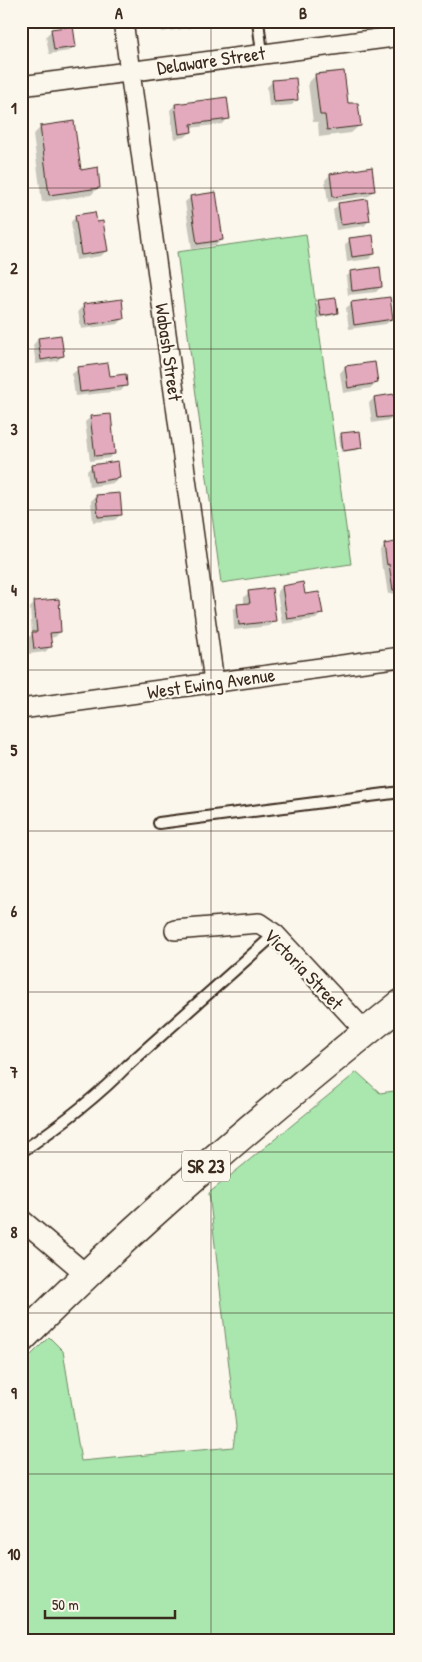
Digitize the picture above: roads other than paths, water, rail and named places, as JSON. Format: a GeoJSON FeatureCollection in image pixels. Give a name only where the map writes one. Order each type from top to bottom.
{"type":"FeatureCollection","features":[{"type":"Feature","properties":{"kind":"main road"},"geometry":{"type":"LineString","coordinates":[[400,21],[401,28]]}},
{"type":"Feature","properties":{"kind":"main road","name":"SR 23"},"geometry":{"type":"LineString","coordinates":[[21,1339],[127,1236],[198,1173],[401,1004]]}},
{"type":"Feature","properties":{"kind":"street","name":"Wabash Street"},"geometry":{"type":"LineString","coordinates":[[123,21],[214,682]]}},
{"type":"Feature","properties":{"kind":"street","name":"Delaware Street"},"geometry":{"type":"LineString","coordinates":[[21,86],[401,36]]}},
{"type":"Feature","properties":{"kind":"street","name":"West Ewing Avenue"},"geometry":{"type":"LineString","coordinates":[[21,709],[401,657]]}},
{"type":"Feature","properties":{"kind":"street","name":"Victoria Street"},"geometry":{"type":"LineString","coordinates":[[175,930],[259,923],[274,934],[366,1032]]}},
{"type":"Feature","properties":{"kind":"street"},"geometry":{"type":"LineString","coordinates":[[21,1219],[87,1275]]}},
{"type":"Feature","properties":{"kind":"lane"},"geometry":{"type":"LineString","coordinates":[[258,21],[262,53]]}},
{"type":"Feature","properties":{"kind":"lane"},"geometry":{"type":"LineString","coordinates":[[159,823],[401,792]]}},
{"type":"Feature","properties":{"kind":"lane"},"geometry":{"type":"LineString","coordinates":[[21,1152],[58,1127],[109,1085],[127,1066],[274,934]]}}]}
